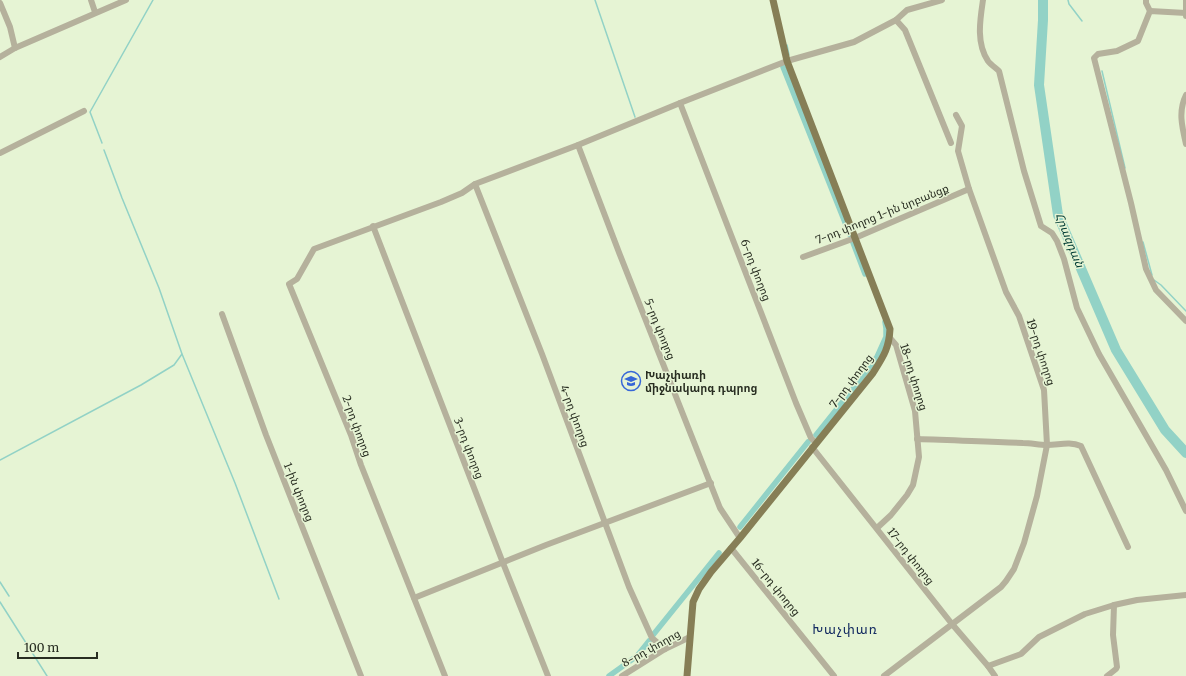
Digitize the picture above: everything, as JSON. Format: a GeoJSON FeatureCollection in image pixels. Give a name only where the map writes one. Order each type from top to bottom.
{"type":"FeatureCollection","features":[{"type":"Feature","properties":{"kind":"main road"},"geometry":{"type":"LineString","coordinates":[[773,0],[787,61],[890,329],[890,338]]}},
{"type":"Feature","properties":{"kind":"main road","name":"7-րդ փողոց"},"geometry":{"type":"LineString","coordinates":[[687,676],[693,602],[699,589],[711,572],[873,373],[887,350],[890,338]]}},
{"type":"Feature","properties":{"kind":"street"},"geometry":{"type":"LineString","coordinates":[[91,0],[95,12]]}},
{"type":"Feature","properties":{"kind":"street"},"geometry":{"type":"LineString","coordinates":[[0,57],[15,48],[95,12],[126,0]]}},
{"type":"Feature","properties":{"kind":"street"},"geometry":{"type":"LineString","coordinates":[[373,226],[441,202],[462,193],[475,184],[578,146],[680,103],[787,61],[854,42],[896,20],[907,10],[942,0]]}},
{"type":"Feature","properties":{"kind":"street"},"geometry":{"type":"LineString","coordinates":[[983,0],[980,19],[980,45],[988,61],[999,71],[1024,171],[1041,226],[1052,233],[1057,241],[1064,260],[1077,308],[1092,341],[1166,470],[1186,511]]}},
{"type":"Feature","properties":{"kind":"street"},"geometry":{"type":"LineString","coordinates":[[1146,0],[1146,4],[1150,10],[1186,14],[1186,0]]}},
{"type":"Feature","properties":{"kind":"street"},"geometry":{"type":"LineString","coordinates":[[0,3],[10,27],[15,48]]}},
{"type":"Feature","properties":{"kind":"street"},"geometry":{"type":"LineString","coordinates":[[1150,10],[1138,41],[1117,51],[1098,54],[1094,58],[1131,203],[1146,269],[1156,290],[1186,321]]}},
{"type":"Feature","properties":{"kind":"street"},"geometry":{"type":"LineString","coordinates":[[896,20],[905,30],[951,143]]}},
{"type":"Feature","properties":{"kind":"street"},"geometry":{"type":"LineString","coordinates":[[1186,95],[1182,106],[1181,125],[1186,144]]}},
{"type":"Feature","properties":{"kind":"street","name":"6-րդ փողոց"},"geometry":{"type":"LineString","coordinates":[[680,103],[796,403],[814,445]]}},
{"type":"Feature","properties":{"kind":"street"},"geometry":{"type":"LineString","coordinates":[[0,153],[84,111]]}},
{"type":"Feature","properties":{"kind":"street","name":"19-րդ փողոց"},"geometry":{"type":"LineString","coordinates":[[884,676],[1001,587],[1006,581],[1014,568],[1024,543],[1037,496],[1046,445],[1044,390],[1019,316],[1006,292],[969,189],[958,151],[962,126],[956,115]]}},
{"type":"Feature","properties":{"kind":"street","name":"5-րդ փողոց"},"geometry":{"type":"LineString","coordinates":[[578,146],[622,262],[720,508],[740,538]]}},
{"type":"Feature","properties":{"kind":"street","name":"4-րդ փողոց"},"geometry":{"type":"LineString","coordinates":[[475,184],[542,354],[629,587],[652,638],[665,649]]}},
{"type":"Feature","properties":{"kind":"street","name":"7-րդ փողոց 1-ին նրբանցք"},"geometry":{"type":"LineString","coordinates":[[803,256],[855,238],[969,189]]}},
{"type":"Feature","properties":{"kind":"street","name":"3-րդ փողոց"},"geometry":{"type":"LineString","coordinates":[[373,226],[548,676]]}},
{"type":"Feature","properties":{"kind":"street","name":"2-րդ փողոց"},"geometry":{"type":"LineString","coordinates":[[373,226],[314,249],[298,279],[289,284],[351,435],[363,472],[445,676]]}},
{"type":"Feature","properties":{"kind":"street","name":"1-ին փողոց"},"geometry":{"type":"LineString","coordinates":[[222,314],[266,435],[361,676]]}},
{"type":"Feature","properties":{"kind":"street","name":"18-րդ փողոց"},"geometry":{"type":"LineString","coordinates":[[877,528],[891,515],[907,495],[912,485],[919,457],[915,411],[896,346],[890,338]]}},
{"type":"Feature","properties":{"kind":"street"},"geometry":{"type":"LineString","coordinates":[[917,440],[959,440],[1034,443],[1046,445],[1067,443],[1081,446],[1128,547]]}},
{"type":"Feature","properties":{"kind":"street","name":"17-րդ փողոց"},"geometry":{"type":"LineString","coordinates":[[814,445],[952,624],[995,676]]}},
{"type":"Feature","properties":{"kind":"street"},"geometry":{"type":"LineString","coordinates":[[414,598],[546,545],[711,483]]}},
{"type":"Feature","properties":{"kind":"street","name":"16-րդ փողոց"},"geometry":{"type":"LineString","coordinates":[[731,548],[834,676]]}},
{"type":"Feature","properties":{"kind":"street"},"geometry":{"type":"LineString","coordinates":[[988,666],[1021,654],[1039,637],[1084,614],[1137,600],[1186,594]]}},
{"type":"Feature","properties":{"kind":"street"},"geometry":{"type":"LineString","coordinates":[[1106,676],[1116,670],[1117,667],[1113,635],[1114,605]]}},
{"type":"Feature","properties":{"kind":"street","name":"8-րդ փողոց"},"geometry":{"type":"LineString","coordinates":[[622,676],[665,649],[690,637]]}},
{"type":"Feature","properties":{"kind":"waterway"},"geometry":{"type":"LineString","coordinates":[[102,143],[90,112],[153,0]]}},
{"type":"Feature","properties":{"kind":"waterway"},"geometry":{"type":"LineString","coordinates":[[595,0],[635,117]]}},
{"type":"Feature","properties":{"kind":"waterway","name":"Հրազդան"},"geometry":{"type":"LineString","coordinates":[[1043,0],[1039,85],[1058,215],[1116,350],[1165,430],[1186,453]]}},
{"type":"Feature","properties":{"kind":"waterway"},"geometry":{"type":"LineString","coordinates":[[1068,0],[1069,4],[1082,21]]}},
{"type":"Feature","properties":{"kind":"waterway"},"geometry":{"type":"LineString","coordinates":[[787,45],[789,55]]}},
{"type":"Feature","properties":{"kind":"waterway"},"geometry":{"type":"LineString","coordinates":[[783,67],[850,235]]}},
{"type":"Feature","properties":{"kind":"waterway"},"geometry":{"type":"LineString","coordinates":[[1102,71],[1125,168]]}},
{"type":"Feature","properties":{"kind":"waterway"},"geometry":{"type":"LineString","coordinates":[[104,150],[159,288],[182,354],[235,483],[279,599]]}},
{"type":"Feature","properties":{"kind":"waterway"},"geometry":{"type":"LineString","coordinates":[[852,240],[865,274]]}},
{"type":"Feature","properties":{"kind":"waterway"},"geometry":{"type":"LineString","coordinates":[[1143,242],[1152,275]]}},
{"type":"Feature","properties":{"kind":"waterway"},"geometry":{"type":"LineString","coordinates":[[1154,280],[1161,285],[1186,311]]}},
{"type":"Feature","properties":{"kind":"waterway"},"geometry":{"type":"LineString","coordinates":[[816,435],[877,357],[886,337],[885,322]]}},
{"type":"Feature","properties":{"kind":"waterway"},"geometry":{"type":"LineString","coordinates":[[0,460],[141,385],[174,365],[182,354]]}},
{"type":"Feature","properties":{"kind":"waterway"},"geometry":{"type":"LineString","coordinates":[[740,527],[808,442]]}},
{"type":"Feature","properties":{"kind":"waterway"},"geometry":{"type":"LineString","coordinates":[[653,635],[719,553]]}},
{"type":"Feature","properties":{"kind":"waterway"},"geometry":{"type":"LineString","coordinates":[[0,582],[9,596]]}},
{"type":"Feature","properties":{"kind":"waterway"},"geometry":{"type":"LineString","coordinates":[[0,602],[47,676]]}},
{"type":"Feature","properties":{"kind":"waterway"},"geometry":{"type":"LineString","coordinates":[[609,676],[637,656],[649,641]]}},
{"type":"Feature","properties":{"kind":"place","name":"Խաչփառի միջնակարգ դպրոց"},"geometry":{"type":"Point","coordinates":[631,381]}},
{"type":"Feature","properties":{"kind":"district","name":"Խաչփառ"},"geometry":{"type":"Point","coordinates":[845,629]}}]}
